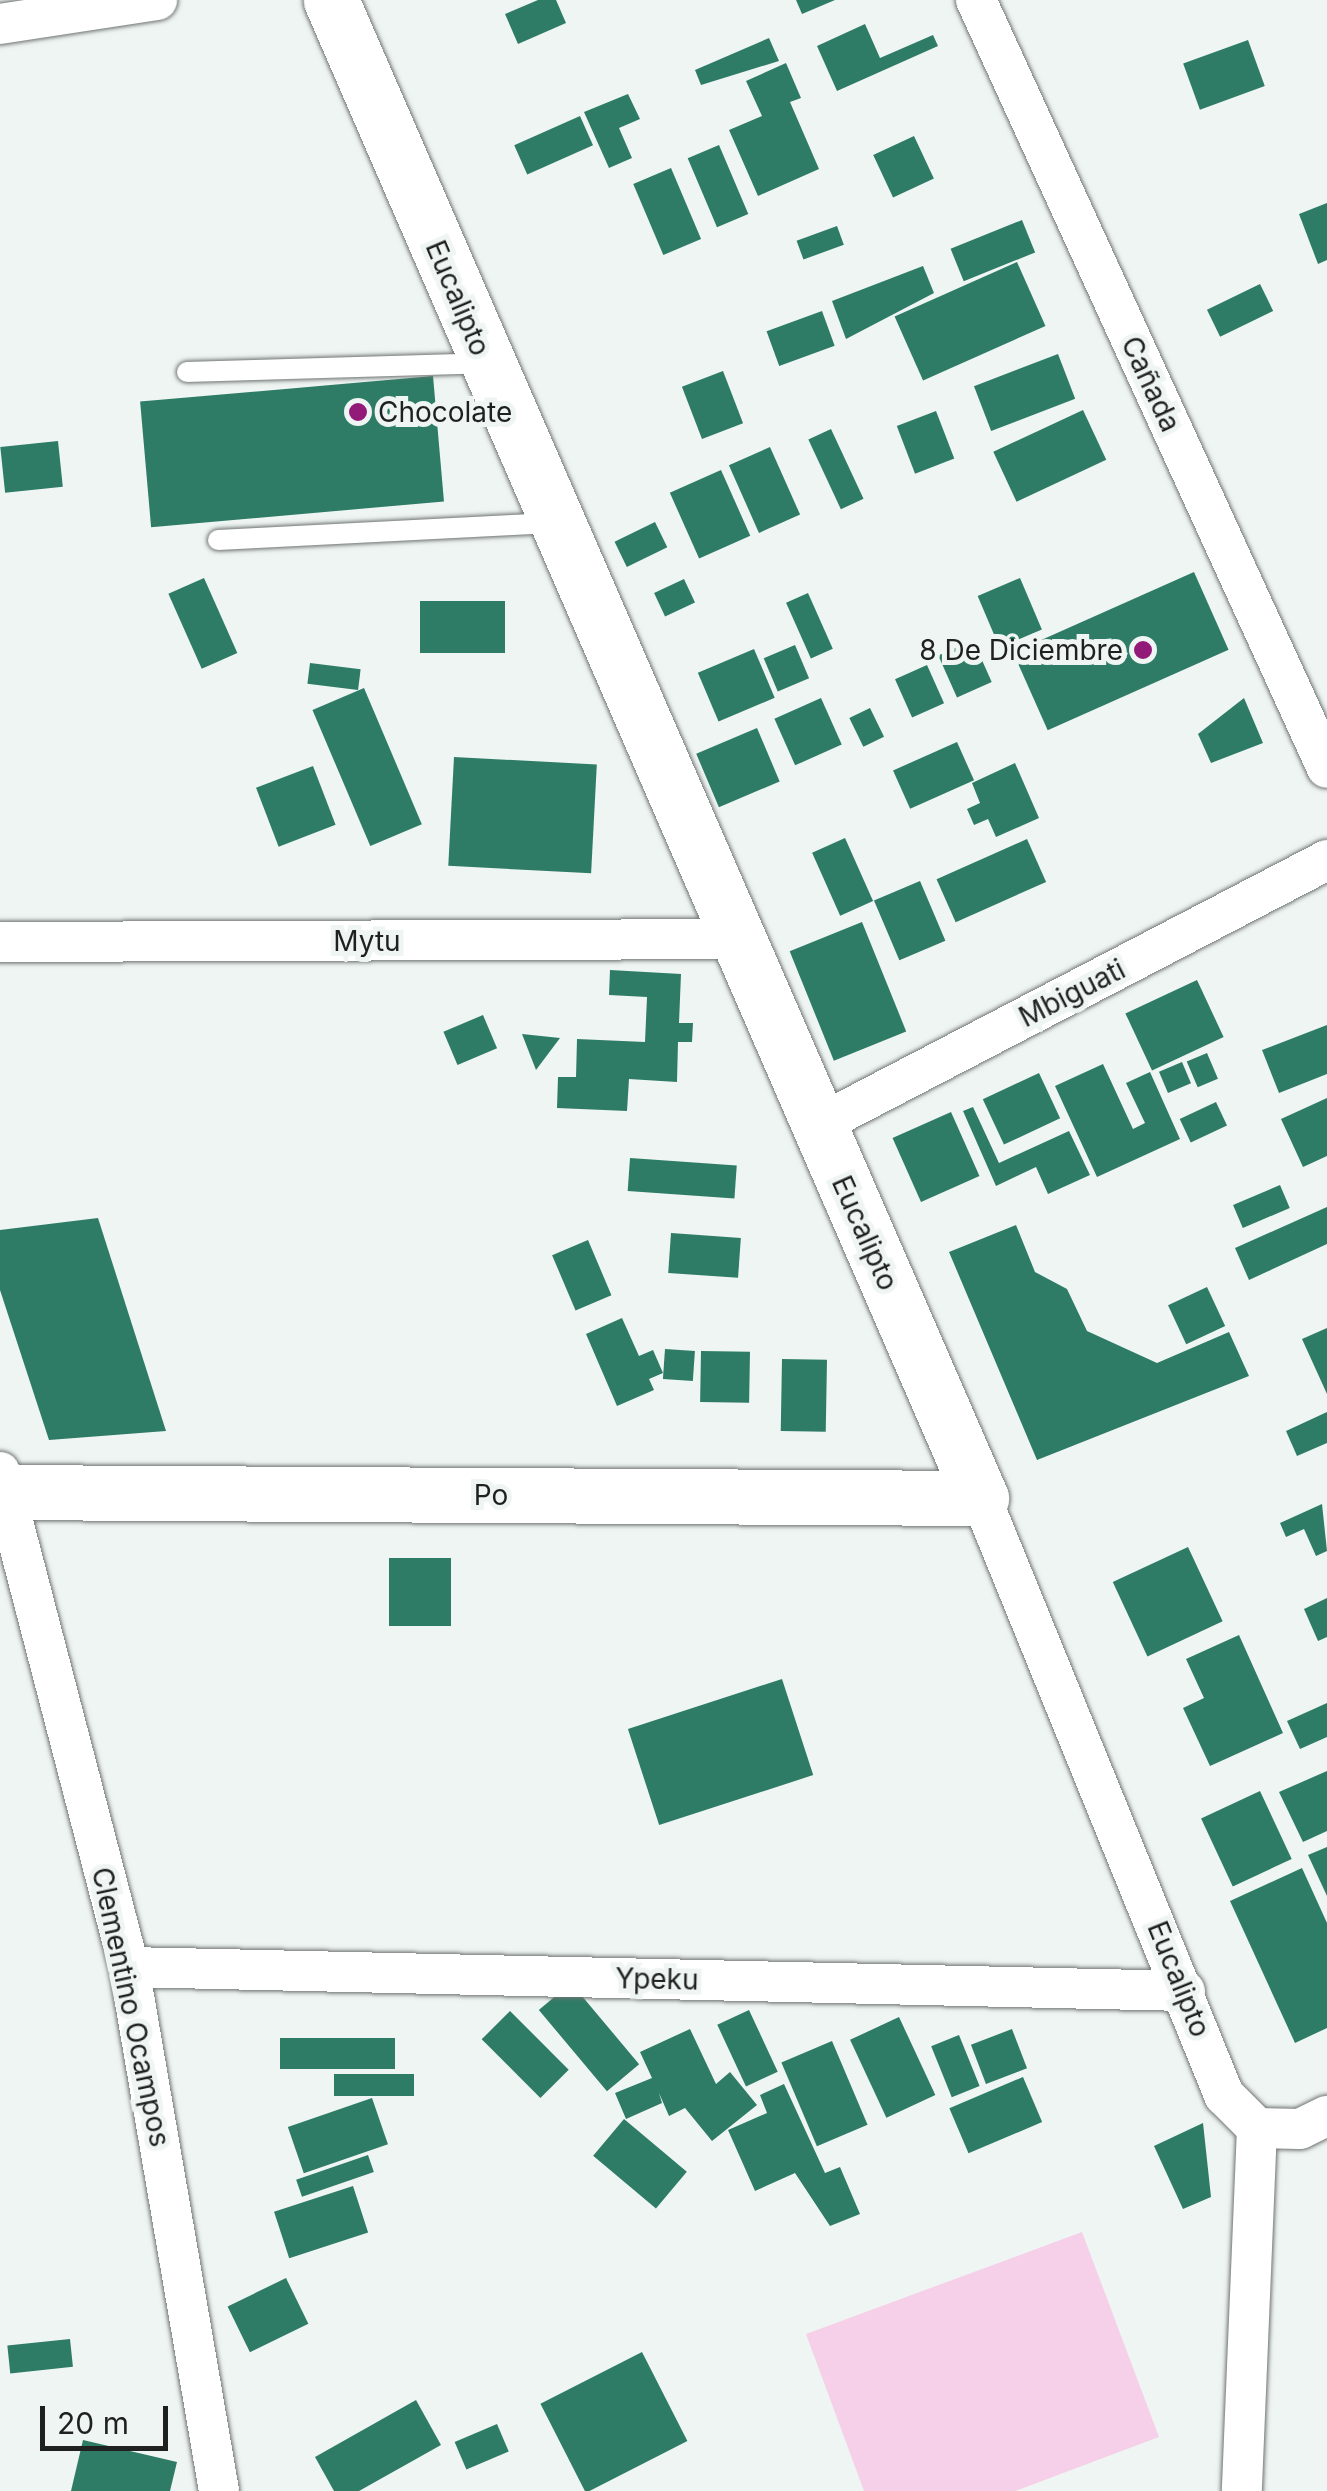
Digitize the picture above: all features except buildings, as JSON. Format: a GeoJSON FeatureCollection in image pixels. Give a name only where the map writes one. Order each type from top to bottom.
{"type":"FeatureCollection","features":[{"type":"Feature","properties":{"kind":"street"},"geometry":{"type":"LineString","coordinates":[[0,24],[158,0]]}},
{"type":"Feature","properties":{"kind":"street","name":"Eucalipto"},"geometry":{"type":"LineString","coordinates":[[330,0],[734,939],[982,1498],[1224,2095],[1257,2128]]}},
{"type":"Feature","properties":{"kind":"street","name":"Cañada"},"geometry":{"type":"LineString","coordinates":[[976,0],[1327,768]]}},
{"type":"Feature","properties":{"kind":"street","name":"Mbiguati"},"geometry":{"type":"LineString","coordinates":[[818,1125],[1327,860]]}},
{"type":"Feature","properties":{"kind":"street","name":"Mytu"},"geometry":{"type":"LineString","coordinates":[[0,942],[734,939]]}},
{"type":"Feature","properties":{"kind":"street","name":"Po"},"geometry":{"type":"LineString","coordinates":[[2,1485],[982,1498]]}},
{"type":"Feature","properties":{"kind":"street","name":"Clementino Ocampos"},"geometry":{"type":"LineString","coordinates":[[2,1485],[128,1968],[218,2491]]}},
{"type":"Feature","properties":{"kind":"street","name":"Ypeku"},"geometry":{"type":"LineString","coordinates":[[128,1968],[1185,1991]]}},
{"type":"Feature","properties":{"kind":"street"},"geometry":{"type":"LineString","coordinates":[[1242,2491],[1257,2128],[1300,2129],[1327,2116]]}},
{"type":"Feature","properties":{"kind":"lane"},"geometry":{"type":"LineString","coordinates":[[187,372],[486,363]]}},
{"type":"Feature","properties":{"kind":"lane"},"geometry":{"type":"LineString","coordinates":[[218,540],[554,524]]}},
{"type":"Feature","properties":{"kind":"shaded area"},"geometry":{"type":"Polygon","coordinates":[[[1082,2232],[1159,2437],[1015,2491],[864,2491],[806,2334],[1082,2232]]]}},
{"type":"Feature","properties":{"kind":"place","name":"Chocolate"},"geometry":{"type":"Point","coordinates":[358,412]}},
{"type":"Feature","properties":{"kind":"place","name":"8 De Diciembre"},"geometry":{"type":"Point","coordinates":[1143,650]}}]}
